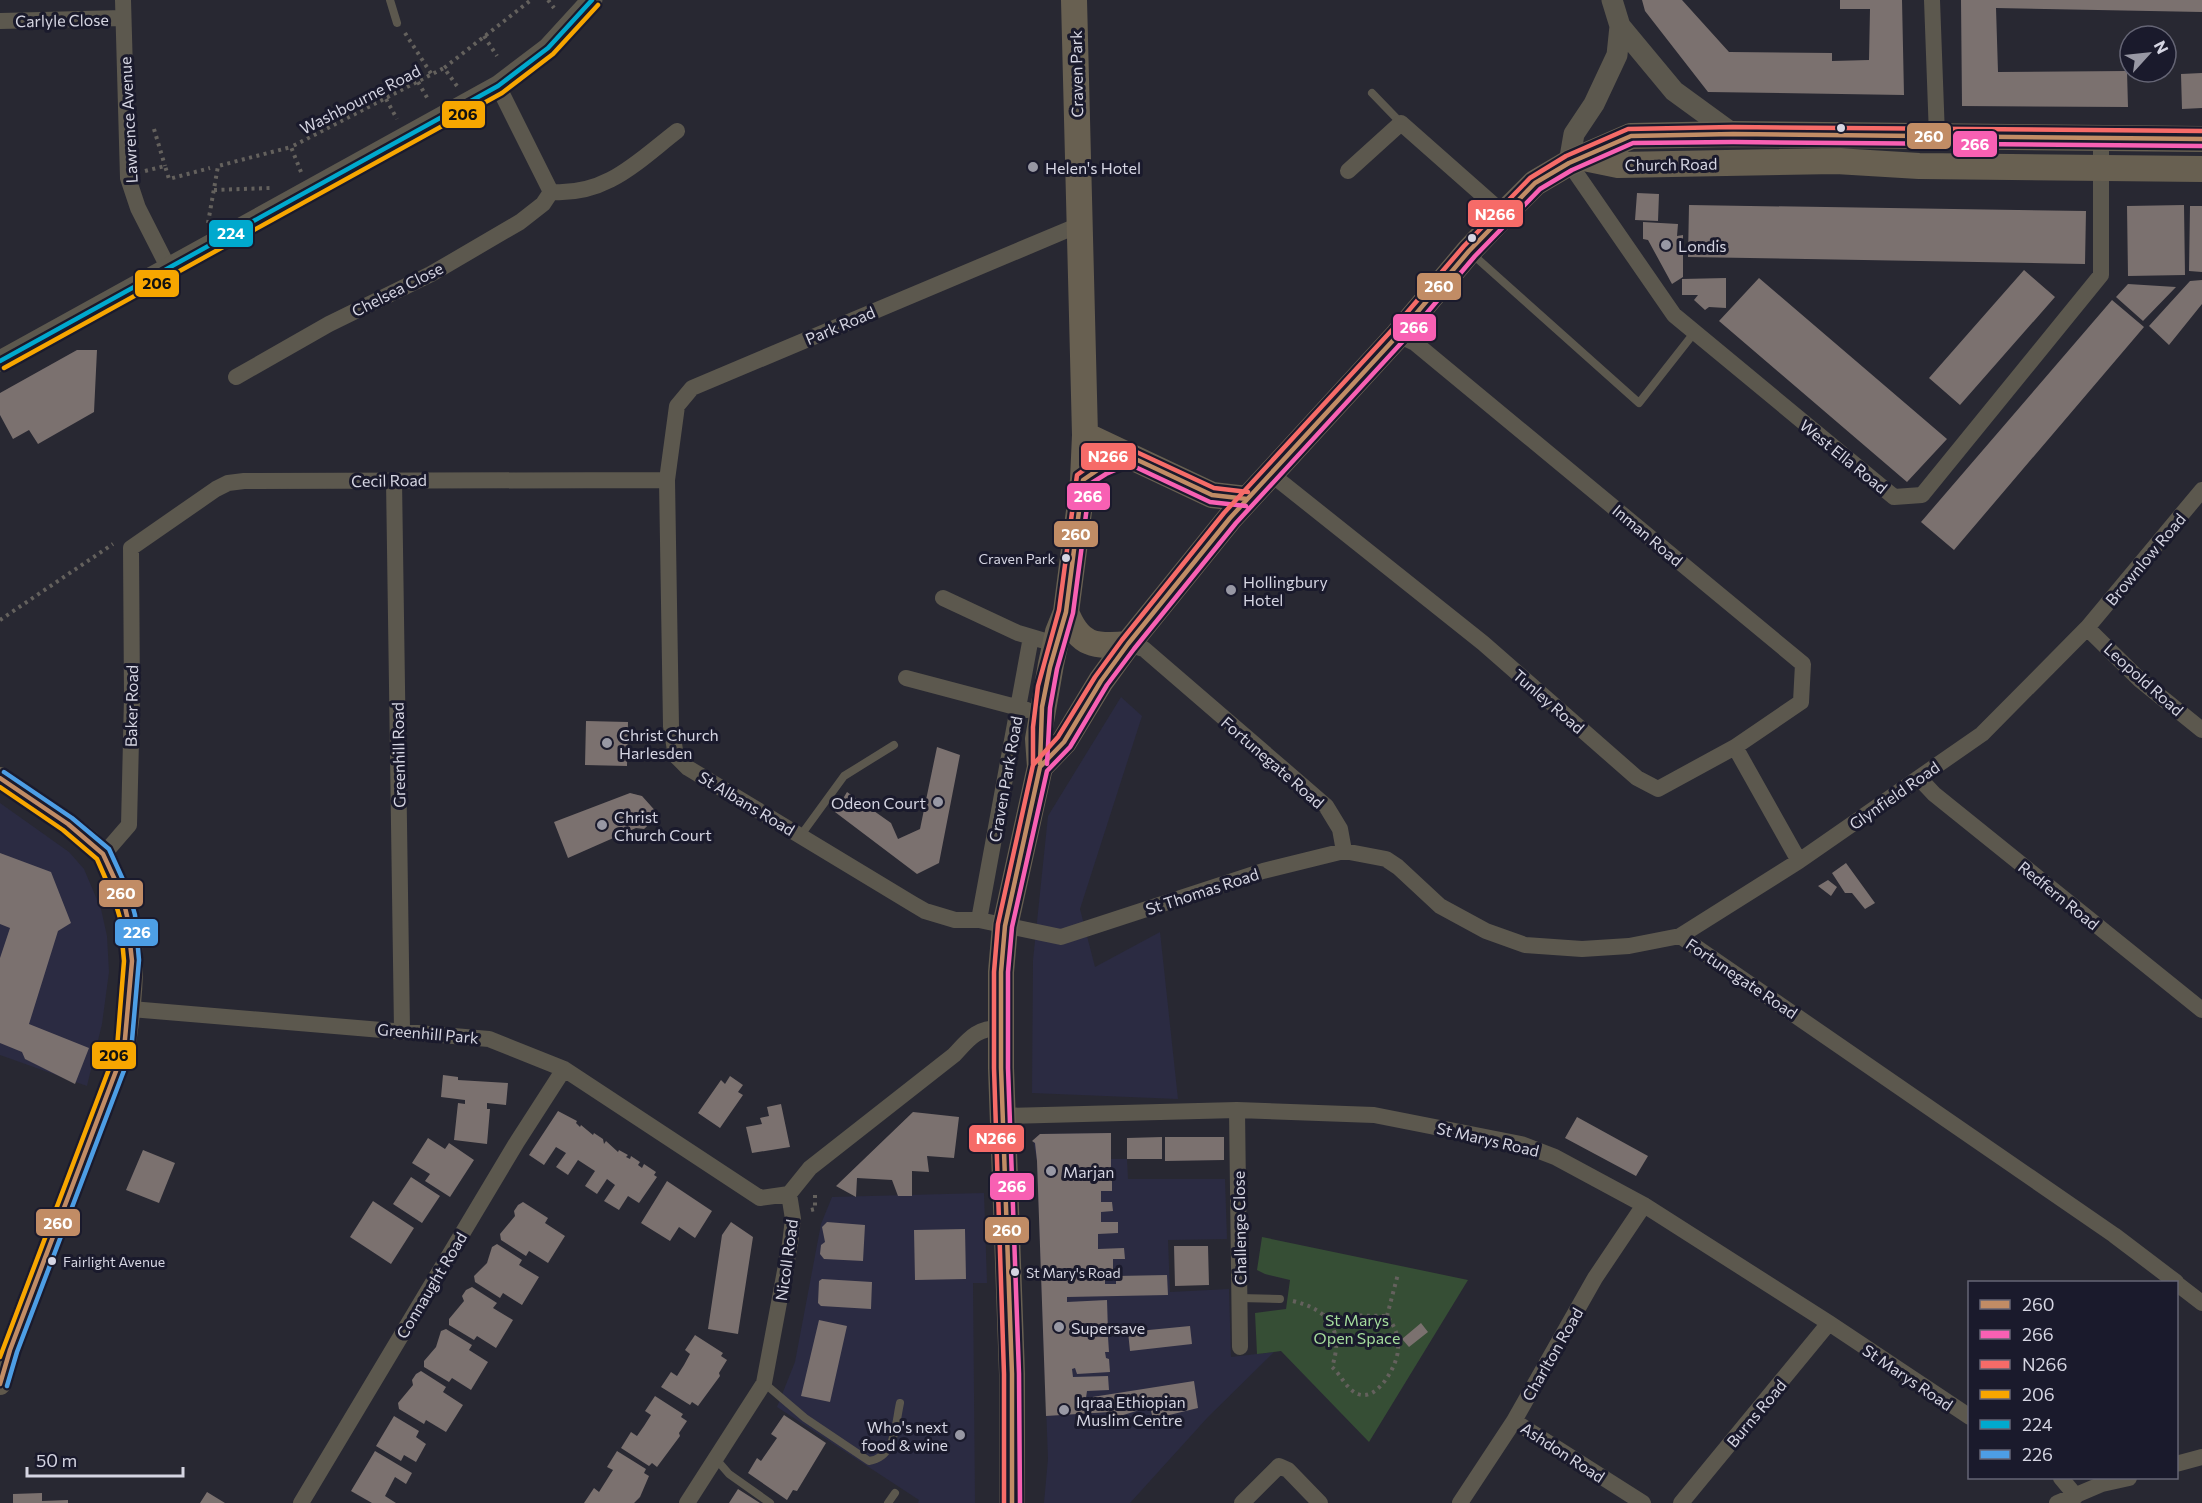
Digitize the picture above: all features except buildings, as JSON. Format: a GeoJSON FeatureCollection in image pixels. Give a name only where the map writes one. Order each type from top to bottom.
{"type":"FeatureCollection","features":[{"type":"Feature","properties":{"kind":"main road","name":"Craven Park"},"geometry":{"type":"LineString","coordinates":[[1066,612],[1083,480],[1085,435],[1074,0]]}},
{"type":"Feature","properties":{"kind":"main road","name":"Church Road"},"geometry":{"type":"LineString","coordinates":[[1576,161],[1631,136],[1732,134],[2202,139]]}},
{"type":"Feature","properties":{"kind":"main road","name":"Church Road"},"geometry":{"type":"LineString","coordinates":[[1576,161],[1618,165],[1836,161],[1919,166],[2202,169]]}},
{"type":"Feature","properties":{"kind":"main road"},"geometry":{"type":"LineString","coordinates":[[1066,612],[1072,628],[1081,638],[1093,644],[1106,646],[1128,644],[1247,499],[1398,335],[1469,251],[1535,183],[1576,161]]}},
{"type":"Feature","properties":{"kind":"main road"},"geometry":{"type":"LineString","coordinates":[[1085,435],[1212,495],[1247,499]]}},
{"type":"Feature","properties":{"kind":"main road"},"geometry":{"type":"LineString","coordinates":[[1083,480],[1102,467],[1128,456]]}},
{"type":"Feature","properties":{"kind":"main road"},"geometry":{"type":"LineString","coordinates":[[1212,495],[1221,532]]}},
{"type":"Feature","properties":{"kind":"main road","name":"Craven Park Road"},"geometry":{"type":"LineString","coordinates":[[1012,1503],[1012,1374],[1000,1028],[1005,926],[1040,767],[1038,739],[1055,644],[1066,612]]}},
{"type":"Feature","properties":{"kind":"main road","name":"Craven Park Road"},"geometry":{"type":"LineString","coordinates":[[1040,767],[1064,742],[1101,681],[1128,644]]}},
{"type":"Feature","properties":{"kind":"main road"},"geometry":{"type":"LineString","coordinates":[[0,778],[55,816],[103,855],[121,890],[130,926],[131,1009],[124,1050],[10,1350],[0,1384]]}},
{"type":"Feature","properties":{"kind":"street","name":"Lawrence Avenue"},"geometry":{"type":"LineString","coordinates":[[123,0],[128,178],[138,208],[168,267]]}},
{"type":"Feature","properties":{"kind":"street"},"geometry":{"type":"LineString","coordinates":[[0,361],[498,86],[548,48],[592,0]]}},
{"type":"Feature","properties":{"kind":"street"},"geometry":{"type":"LineString","coordinates":[[1612,0],[1620,26],[1674,91],[1732,134]]}},
{"type":"Feature","properties":{"kind":"street"},"geometry":{"type":"LineString","coordinates":[[1932,0],[1937,136]]}},
{"type":"Feature","properties":{"kind":"street","name":"Carlyle Close"},"geometry":{"type":"LineString","coordinates":[[0,21],[123,18]]}},
{"type":"Feature","properties":{"kind":"street"},"geometry":{"type":"LineString","coordinates":[[1576,161],[1574,134],[1594,104],[1617,55],[1620,26]]}},
{"type":"Feature","properties":{"kind":"street"},"geometry":{"type":"LineString","coordinates":[[498,86],[552,192],[572,193],[613,181],[677,131]]}},
{"type":"Feature","properties":{"kind":"street"},"geometry":{"type":"LineString","coordinates":[[1348,171],[1401,123],[1504,214]]}},
{"type":"Feature","properties":{"kind":"street","name":"West Ella Road"},"geometry":{"type":"LineString","coordinates":[[1576,161],[1674,315],[1894,497],[1922,495],[2101,275],[2101,138]]}},
{"type":"Feature","properties":{"kind":"street","name":"Chelsea Close"},"geometry":{"type":"LineString","coordinates":[[236,377],[329,324],[431,273],[520,222],[543,204],[552,192]]}},
{"type":"Feature","properties":{"kind":"street","name":"Park Road"},"geometry":{"type":"LineString","coordinates":[[667,480],[677,406],[692,388],[1079,225]]}},
{"type":"Feature","properties":{"kind":"street","name":"Inman Road"},"geometry":{"type":"LineString","coordinates":[[1398,335],[1415,343],[1803,664],[1801,702],[1735,747]]}},
{"type":"Feature","properties":{"kind":"street","name":"Tunley Road"},"geometry":{"type":"LineString","coordinates":[[1271,474],[1483,643],[1637,778],[1658,789],[1735,747]]}},
{"type":"Feature","properties":{"kind":"street","name":"Cecil Road"},"geometry":{"type":"LineString","coordinates":[[131,548],[228,483],[394,480],[667,480]]}},
{"type":"Feature","properties":{"kind":"street","name":"Greenhill Road"},"geometry":{"type":"LineString","coordinates":[[394,480],[402,1030]]}},
{"type":"Feature","properties":{"kind":"street","name":"St Albans Road"},"geometry":{"type":"LineString","coordinates":[[667,480],[671,718],[676,756],[688,768],[925,911],[956,920],[979,920],[1061,937]]}},
{"type":"Feature","properties":{"kind":"street","name":"Brownlow Road"},"geometry":{"type":"LineString","coordinates":[[2087,628],[2202,490]]}},
{"type":"Feature","properties":{"kind":"street","name":"Baker Road"},"geometry":{"type":"LineString","coordinates":[[103,855],[129,825],[132,698],[131,548]]}},
{"type":"Feature","properties":{"kind":"street"},"geometry":{"type":"LineString","coordinates":[[943,598],[1031,638],[1055,644]]}},
{"type":"Feature","properties":{"kind":"street","name":"Leopold Road"},"geometry":{"type":"LineString","coordinates":[[2087,628],[2140,680],[2202,730]]}},
{"type":"Feature","properties":{"kind":"street","name":"Glynfield Road"},"geometry":{"type":"LineString","coordinates":[[1680,936],[1799,861],[1982,734],[2087,628]]}},
{"type":"Feature","properties":{"kind":"street","name":"Craven Park Road"},"geometry":{"type":"LineString","coordinates":[[979,920],[1031,638]]}},
{"type":"Feature","properties":{"kind":"street","name":"Fortunegate Road"},"geometry":{"type":"LineString","coordinates":[[1128,644],[1144,650],[1326,806],[1340,830],[1344,851],[1386,859],[1398,867],[1440,906],[1485,931],[1525,945],[1582,949],[1629,946],[1665,937],[1680,936],[2114,1235],[2173,1281]]}},
{"type":"Feature","properties":{"kind":"street"},"geometry":{"type":"LineString","coordinates":[[906,678],[1043,714]]}},
{"type":"Feature","properties":{"kind":"street"},"geometry":{"type":"LineString","coordinates":[[1735,747],[1799,861]]}},
{"type":"Feature","properties":{"kind":"street","name":"Redfern Road"},"geometry":{"type":"LineString","coordinates":[[1919,778],[1934,794],[2202,1010]]}},
{"type":"Feature","properties":{"kind":"street","name":"St Thomas Road"},"geometry":{"type":"LineString","coordinates":[[1061,937],[1263,871],[1344,851]]}},
{"type":"Feature","properties":{"kind":"street","name":"Greenhill Park"},"geometry":{"type":"LineString","coordinates":[[131,1009],[489,1038],[564,1069],[760,1198],[789,1194]]}},
{"type":"Feature","properties":{"kind":"street","name":"Nicoll Road"},"geometry":{"type":"LineString","coordinates":[[687,1503],[764,1383],[790,1244],[793,1219],[789,1194],[810,1168],[954,1055],[973,1036],[985,1028],[1000,1028]]}},
{"type":"Feature","properties":{"kind":"street","name":"Connaught Road"},"geometry":{"type":"LineString","coordinates":[[301,1503],[564,1069]]}},
{"type":"Feature","properties":{"kind":"street","name":"St Marys Road"},"geometry":{"type":"LineString","coordinates":[[1003,1116],[1237,1110],[1374,1116],[1521,1144],[1555,1156],[1644,1204],[1829,1323],[1968,1417]]}},
{"type":"Feature","properties":{"kind":"street","name":"Challenge Close"},"geometry":{"type":"LineString","coordinates":[[1237,1110],[1240,1347]]}},
{"type":"Feature","properties":{"kind":"street","name":"Charlton Road"},"geometry":{"type":"LineString","coordinates":[[1460,1503],[1514,1420],[1595,1278],[1644,1204]]}},
{"type":"Feature","properties":{"kind":"street","name":"Fortunegate Road"},"geometry":{"type":"LineString","coordinates":[[2178,1285],[2202,1303]]}},
{"type":"Feature","properties":{"kind":"street","name":"Burns Road"},"geometry":{"type":"LineString","coordinates":[[1681,1503],[1829,1323]]}},
{"type":"Feature","properties":{"kind":"street","name":"Ashdon Road"},"geometry":{"type":"LineString","coordinates":[[1514,1420],[1643,1503]]}},
{"type":"Feature","properties":{"kind":"street"},"geometry":{"type":"LineString","coordinates":[[2178,1463],[2202,1457]]}},
{"type":"Feature","properties":{"kind":"street"},"geometry":{"type":"LineString","coordinates":[[1242,1503],[1279,1466],[1288,1470],[1320,1503]]}},
{"type":"Feature","properties":{"kind":"street"},"geometry":{"type":"LineString","coordinates":[[2062,1479],[2075,1499]]}},
{"type":"Feature","properties":{"kind":"street"},"geometry":{"type":"LineString","coordinates":[[2057,1503],[2075,1499],[2102,1484],[2124,1479]]}},
{"type":"Feature","properties":{"kind":"lane"},"geometry":{"type":"LineString","coordinates":[[390,0],[397,23]]}},
{"type":"Feature","properties":{"kind":"lane"},"geometry":{"type":"LineString","coordinates":[[1372,93],[1401,123]]}},
{"type":"Feature","properties":{"kind":"lane"},"geometry":{"type":"LineString","coordinates":[[1469,251],[1639,403],[1694,333]]}},
{"type":"Feature","properties":{"kind":"lane"},"geometry":{"type":"LineString","coordinates":[[801,835],[844,776],[894,745]]}},
{"type":"Feature","properties":{"kind":"lane"},"geometry":{"type":"LineString","coordinates":[[1240,1298],[1284,1299]]}},
{"type":"Feature","properties":{"kind":"lane"},"geometry":{"type":"LineString","coordinates":[[764,1383],[805,1418],[869,1461],[880,1459],[889,1451],[900,1403]]}},
{"type":"Feature","properties":{"kind":"lane"},"geometry":{"type":"LineString","coordinates":[[716,1459],[729,1474],[770,1503]]}},
{"type":"Feature","properties":{"kind":"lane"},"geometry":{"type":"LineString","coordinates":[[888,1503],[894,1493]]}},
{"type":"Feature","properties":{"kind":"path","name":"Washbourne Road"},"geometry":{"type":"LineString","coordinates":[[214,190],[218,166],[292,150],[444,68],[531,0]]}},
{"type":"Feature","properties":{"kind":"path"},"geometry":{"type":"LineString","coordinates":[[548,0],[554,8]]}},
{"type":"Feature","properties":{"kind":"path"},"geometry":{"type":"LineString","coordinates":[[397,23],[432,75]]}},
{"type":"Feature","properties":{"kind":"path"},"geometry":{"type":"LineString","coordinates":[[484,36],[497,56]]}},
{"type":"Feature","properties":{"kind":"path"},"geometry":{"type":"LineString","coordinates":[[444,68],[457,86]]}},
{"type":"Feature","properties":{"kind":"path"},"geometry":{"type":"LineString","coordinates":[[418,82],[429,101]]}},
{"type":"Feature","properties":{"kind":"path"},"geometry":{"type":"LineString","coordinates":[[386,99],[397,119]]}},
{"type":"Feature","properties":{"kind":"path"},"geometry":{"type":"LineString","coordinates":[[154,129],[169,179],[210,168]]}},
{"type":"Feature","properties":{"kind":"path"},"geometry":{"type":"LineString","coordinates":[[292,150],[301,172]]}},
{"type":"Feature","properties":{"kind":"path"},"geometry":{"type":"LineString","coordinates":[[149,169],[165,166]]}},
{"type":"Feature","properties":{"kind":"path"},"geometry":{"type":"LineString","coordinates":[[208,223],[214,190],[272,188]]}},
{"type":"Feature","properties":{"kind":"path"},"geometry":{"type":"LineString","coordinates":[[0,620],[118,540],[131,548]]}},
{"type":"Feature","properties":{"kind":"path"},"geometry":{"type":"LineString","coordinates":[[811,1210],[815,1209],[815,1193]]}},
{"type":"Feature","properties":{"kind":"path"},"geometry":{"type":"LineString","coordinates":[[1387,1316],[1398,1274]]}},
{"type":"Feature","properties":{"kind":"path"},"geometry":{"type":"LineString","coordinates":[[1284,1299],[1310,1305],[1324,1315],[1337,1336],[1337,1352],[1332,1367],[1358,1394],[1368,1395],[1376,1391],[1389,1374],[1398,1352],[1395,1327],[1387,1316]]}},
{"type":"Feature","properties":{"kind":"path"},"geometry":{"type":"LineString","coordinates":[[1324,1315],[1387,1316]]}},
{"type":"Feature","properties":{"kind":"shaded area"},"geometry":{"type":"Polygon","coordinates":[[[1121,697],[1142,716],[1080,909],[1095,967],[1160,932],[1178,1099],[1032,1093],[1033,960],[1048,816],[1121,697]]]}},
{"type":"Feature","properties":{"kind":"shaded area"},"geometry":{"type":"Polygon","coordinates":[[[0,803],[69,852],[84,869],[101,909],[107,936],[109,972],[102,1024],[87,1086],[0,1055],[0,803]]]}},
{"type":"Feature","properties":{"kind":"shaded area"},"geometry":{"type":"Polygon","coordinates":[[[1111,1133],[1111,1159],[1127,1159],[1128,1179],[1225,1179],[1227,1239],[1168,1240],[1170,1292],[1229,1289],[1231,1357],[1274,1352],[1208,1417],[1130,1503],[1044,1503],[1048,1459],[1037,1161],[1033,1141],[1040,1134],[1111,1133]]]}},
{"type":"Feature","properties":{"kind":"shaded area"},"geometry":{"type":"Polygon","coordinates":[[[984,1193],[987,1283],[973,1283],[975,1503],[918,1503],[919,1500],[777,1407],[795,1362],[821,1224],[832,1197],[984,1193]]]}},
{"type":"Feature","properties":{"kind":"green space","name":"St Marys Open Space"},"geometry":{"type":"Polygon","coordinates":[[[1262,1237],[1468,1280],[1369,1442],[1281,1351],[1257,1354],[1255,1313],[1286,1309],[1290,1280],[1257,1270],[1262,1237]]]}},
{"type":"Feature","properties":{"kind":"transit line","name":"224"},"geometry":{"type":"LineString","coordinates":[[0,361],[498,86],[548,48],[592,0]]}},
{"type":"Feature","properties":{"kind":"transit line","name":"206"},"geometry":{"type":"LineString","coordinates":[[4,368],[502,93],[553,54],[598,5]]}},
{"type":"Feature","properties":{"kind":"transit line","name":"N266"},"geometry":{"type":"LineString","coordinates":[[1004,1503],[1004,1374],[994,1068],[994,972],[998,924],[1033,765],[1058,737],[1095,677],[1122,640],[1224,513],[1392,330],[1464,246],[1530,178],[1566,156],[1628,129],[1733,127],[2202,131]]}},
{"type":"Feature","properties":{"kind":"transit line","name":"260"},"geometry":{"type":"LineString","coordinates":[[1012,1503],[1012,1374],[1001,1068],[1001,972],[1005,926],[1040,767],[1064,742],[1101,681],[1128,644],[1230,518],[1398,335],[1469,251],[1535,183],[1569,163],[1631,136],[1733,134],[2202,139]]}},
{"type":"Feature","properties":{"kind":"transit line","name":"266"},"geometry":{"type":"LineString","coordinates":[[1020,1503],[1019,1374],[1008,1068],[1008,972],[1012,927],[1047,771],[1070,747],[1107,685],[1134,649],[1236,523],[1404,340],[1475,256],[1540,189],[1572,170],[1633,143],[2202,146]]}},
{"type":"Feature","properties":{"kind":"transit line","name":"N266"},"geometry":{"type":"LineString","coordinates":[[1033,764],[1033,727],[1038,686],[1059,610],[1077,475],[1098,460],[1130,449],[1214,488],[1248,492]]}},
{"type":"Feature","properties":{"kind":"transit line","name":"260"},"geometry":{"type":"LineString","coordinates":[[1040,764],[1042,707],[1050,667],[1066,612],[1083,480],[1102,467],[1129,456],[1212,495],[1247,499]]}},
{"type":"Feature","properties":{"kind":"transit line","name":"266"},"geometry":{"type":"LineString","coordinates":[[1047,764],[1050,708],[1057,669],[1073,613],[1090,484],[1129,464],[1210,502],[1246,506]]}},
{"type":"Feature","properties":{"kind":"transit line","name":"226"},"geometry":{"type":"LineString","coordinates":[[4,772],[72,818],[109,849],[129,893],[135,915],[139,960],[131,1052],[17,1352],[7,1386]]}},
{"type":"Feature","properties":{"kind":"transit line","name":"260"},"geometry":{"type":"LineString","coordinates":[[0,778],[68,824],[103,854],[122,895],[132,961],[124,1050],[10,1350],[0,1384]]}},
{"type":"Feature","properties":{"kind":"transit line","name":"206"},"geometry":{"type":"LineString","coordinates":[[0,787],[63,830],[97,859],[120,918],[124,961],[117,1048],[0,1357]]}},
{"type":"Feature","properties":{"kind":"place","name":"Helen's Hotel"},"geometry":{"type":"Point","coordinates":[1033,167]}},
{"type":"Feature","properties":{"kind":"place","name":"Londis"},"geometry":{"type":"Point","coordinates":[1666,245]}},
{"type":"Feature","properties":{"kind":"place","name":"Craven Park"},"geometry":{"type":"Point","coordinates":[1066,558]}},
{"type":"Feature","properties":{"kind":"place","name":"Hollingbury Hotel"},"geometry":{"type":"Point","coordinates":[1231,590]}},
{"type":"Feature","properties":{"kind":"place","name":"Christ Church Harlesden"},"geometry":{"type":"Point","coordinates":[607,743]}},
{"type":"Feature","properties":{"kind":"place","name":"Odeon Court"},"geometry":{"type":"Point","coordinates":[938,802]}},
{"type":"Feature","properties":{"kind":"place","name":"Christ Church Court"},"geometry":{"type":"Point","coordinates":[602,825]}},
{"type":"Feature","properties":{"kind":"place","name":"Marjan"},"geometry":{"type":"Point","coordinates":[1051,1171]}},
{"type":"Feature","properties":{"kind":"place","name":"Fairlight Avenue"},"geometry":{"type":"Point","coordinates":[52,1261]}},
{"type":"Feature","properties":{"kind":"place","name":"St Mary's Road"},"geometry":{"type":"Point","coordinates":[1015,1272]}},
{"type":"Feature","properties":{"kind":"place","name":"Supersave"},"geometry":{"type":"Point","coordinates":[1059,1327]}},
{"type":"Feature","properties":{"kind":"place","name":"Iqraa Ethiopian Muslim Centre"},"geometry":{"type":"Point","coordinates":[1064,1410]}},
{"type":"Feature","properties":{"kind":"place","name":"Who's next food & wine"},"geometry":{"type":"Point","coordinates":[960,1435]}}]}
